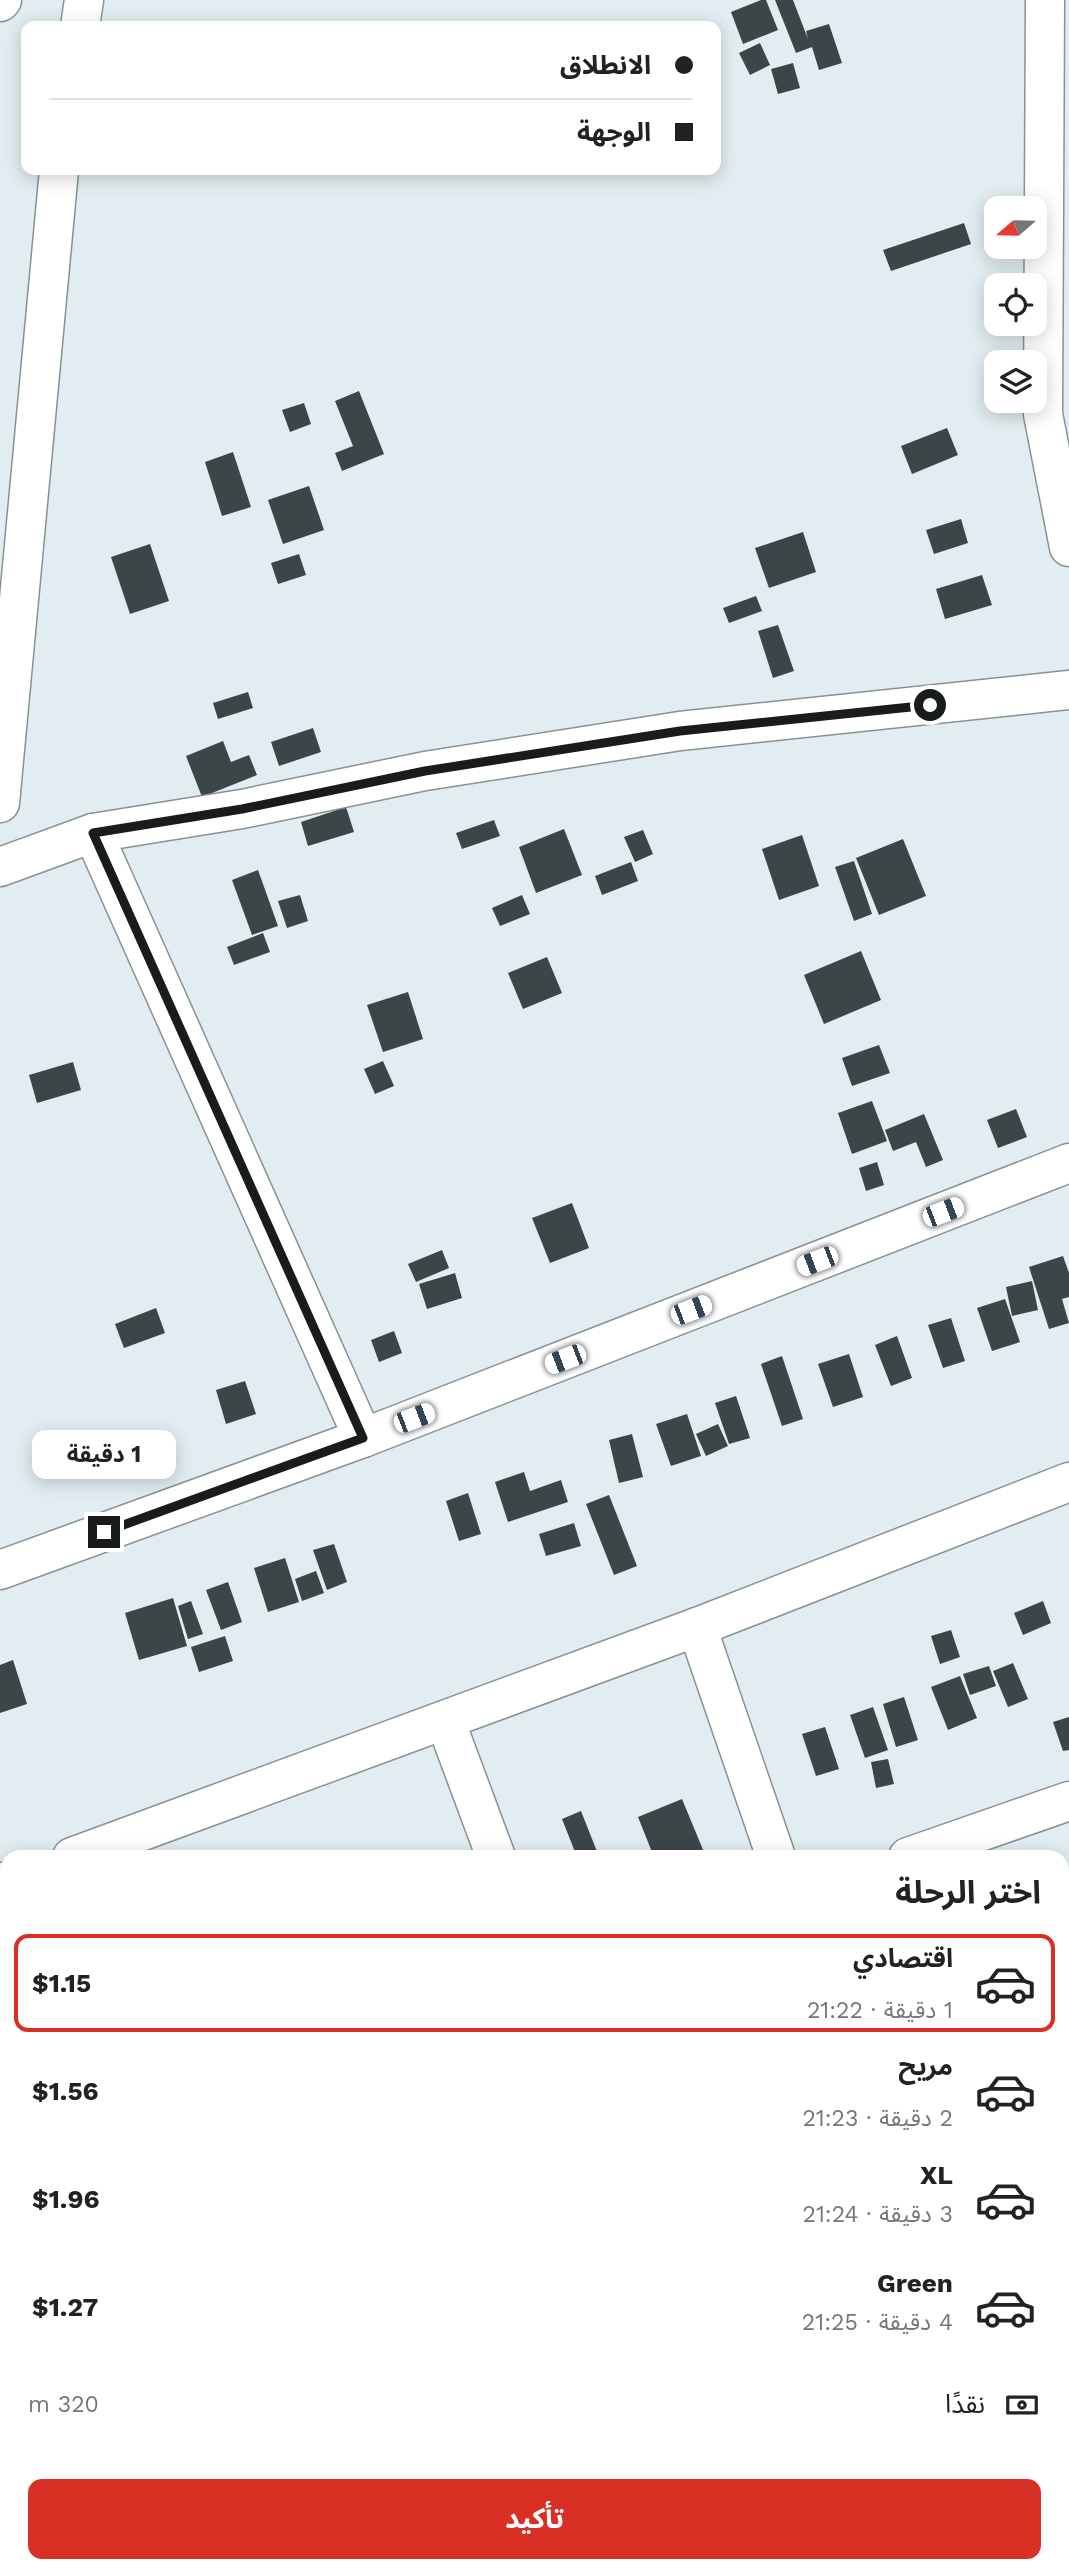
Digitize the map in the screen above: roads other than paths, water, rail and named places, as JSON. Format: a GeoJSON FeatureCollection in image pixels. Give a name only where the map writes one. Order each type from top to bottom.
{"type":"FeatureCollection","features":[{"type":"Feature","properties":{"kind":"street"},"geometry":{"type":"LineString","coordinates":[[81,21],[84,0]]}},
{"type":"Feature","properties":{"kind":"street"},"geometry":{"type":"LineString","coordinates":[[1045,0],[1043,414],[1069,547]]}},
{"type":"Feature","properties":{"kind":"street"},"geometry":{"type":"LineString","coordinates":[[0,803],[59,175]]}},
{"type":"Feature","properties":{"kind":"street"},"geometry":{"type":"LineString","coordinates":[[0,867],[93,833],[242,809],[425,771],[680,731],[1069,690]]}},
{"type":"Feature","properties":{"kind":"street"},"geometry":{"type":"LineString","coordinates":[[93,833],[363,1438]]}},
{"type":"Feature","properties":{"kind":"street"},"geometry":{"type":"LineString","coordinates":[[0,1570],[363,1438],[1069,1162]]}},
{"type":"Feature","properties":{"kind":"street"},"geometry":{"type":"LineString","coordinates":[[91,1850],[697,1628],[1069,1482]]}},
{"type":"Feature","properties":{"kind":"street"},"geometry":{"type":"LineString","coordinates":[[697,1628],[774,1850]]}},
{"type":"Feature","properties":{"kind":"street"},"geometry":{"type":"LineString","coordinates":[[445,1720],[493,1850]]}},
{"type":"Feature","properties":{"kind":"street"},"geometry":{"type":"LineString","coordinates":[[928,1850],[1069,1801]]}}]}
